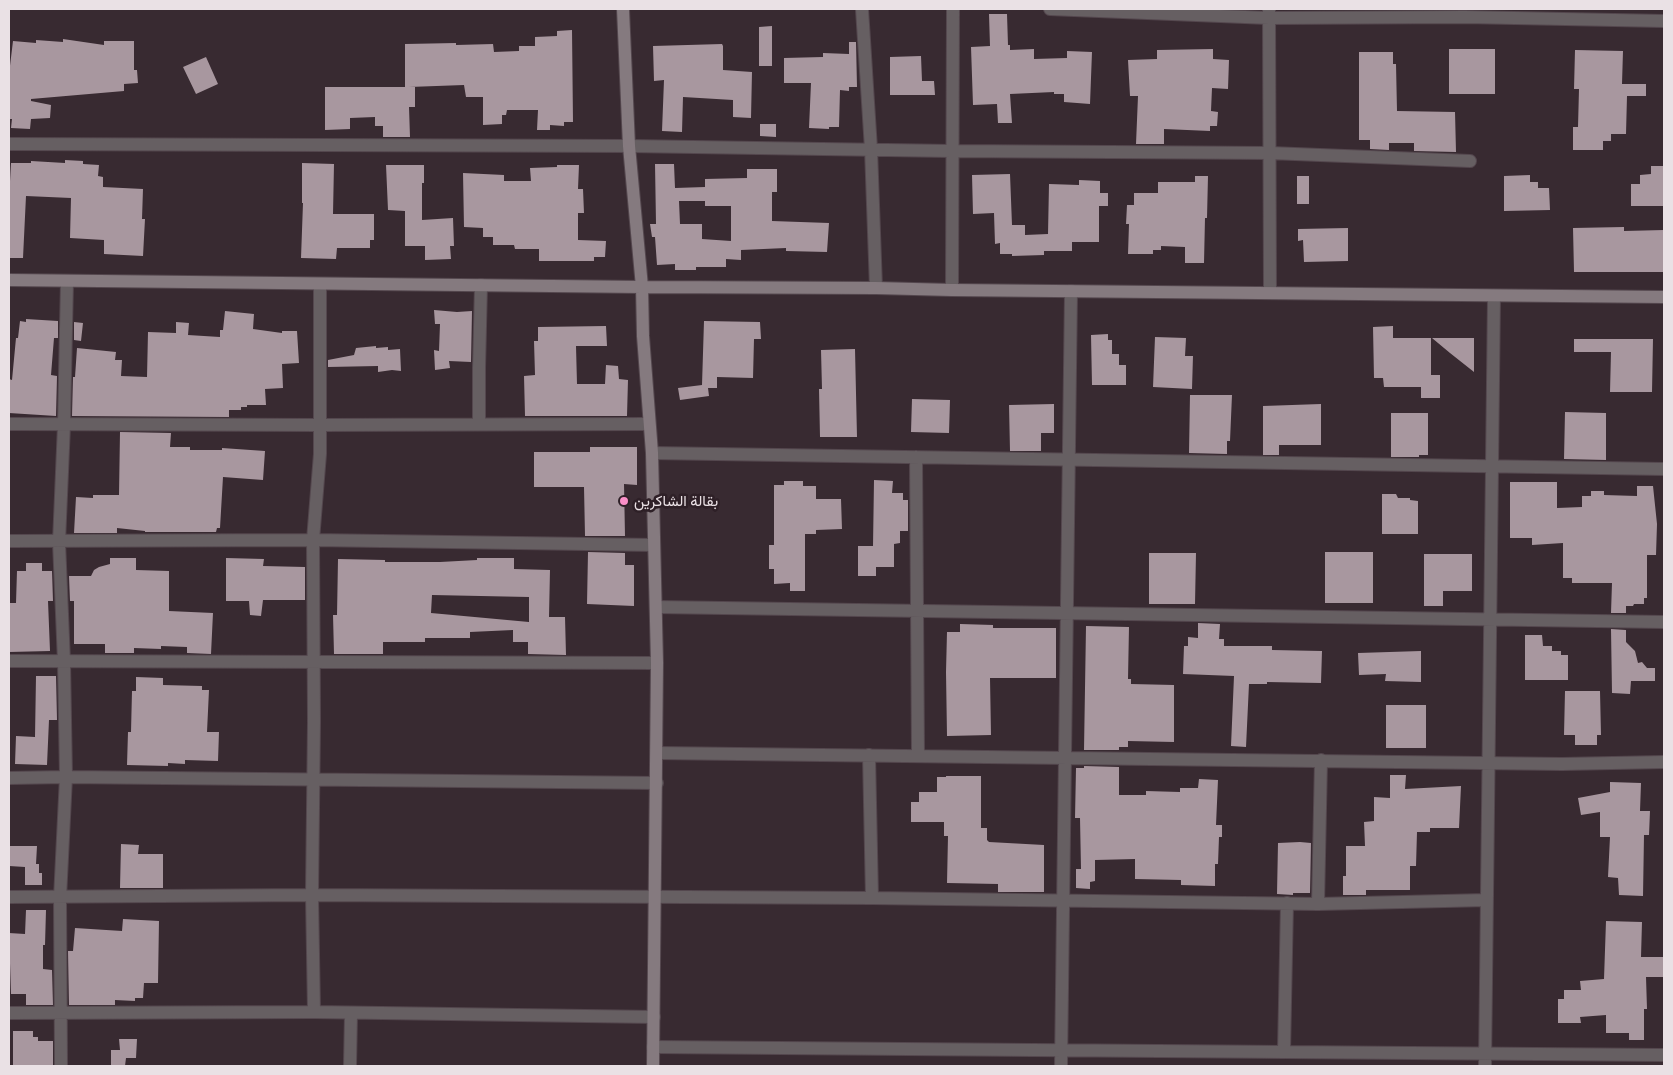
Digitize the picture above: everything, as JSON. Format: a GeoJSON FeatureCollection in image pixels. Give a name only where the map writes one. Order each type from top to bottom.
{"type":"FeatureCollection","features":[{"type":"Feature","properties":{"kind":"street"},"geometry":{"type":"LineString","coordinates":[[623,9],[629,146],[642,287],[642,336],[652,453],[657,663],[653,1066]]}},
{"type":"Feature","properties":{"kind":"street"},"geometry":{"type":"LineString","coordinates":[[862,9],[871,149],[876,288]]}},
{"type":"Feature","properties":{"kind":"street"},"geometry":{"type":"LineString","coordinates":[[952,290],[953,9]]}},
{"type":"Feature","properties":{"kind":"street"},"geometry":{"type":"LineString","coordinates":[[1050,9],[1269,13],[1464,13],[1664,21]]}},
{"type":"Feature","properties":{"kind":"street"},"geometry":{"type":"LineString","coordinates":[[1269,13],[1270,293]]}},
{"type":"Feature","properties":{"kind":"street"},"geometry":{"type":"LineString","coordinates":[[9,144],[629,146],[1270,153],[1470,161]]}},
{"type":"Feature","properties":{"kind":"street"},"geometry":{"type":"LineString","coordinates":[[9,280],[1664,297]]}},
{"type":"Feature","properties":{"kind":"street"},"geometry":{"type":"LineString","coordinates":[[61,1066],[60,898],[66,777],[59,542],[67,281]]}},
{"type":"Feature","properties":{"kind":"street"},"geometry":{"type":"LineString","coordinates":[[314,1012],[312,895],[313,661],[314,540],[319,474],[320,425],[320,284]]}},
{"type":"Feature","properties":{"kind":"street"},"geometry":{"type":"LineString","coordinates":[[479,424],[478,368],[481,285]]}},
{"type":"Feature","properties":{"kind":"street"},"geometry":{"type":"LineString","coordinates":[[1061,1066],[1070,291]]}},
{"type":"Feature","properties":{"kind":"street"},"geometry":{"type":"LineString","coordinates":[[1485,1060],[1494,296]]}},
{"type":"Feature","properties":{"kind":"street"},"geometry":{"type":"LineString","coordinates":[[9,424],[649,424]]}},
{"type":"Feature","properties":{"kind":"street"},"geometry":{"type":"LineString","coordinates":[[652,453],[1664,469]]}},
{"type":"Feature","properties":{"kind":"street"},"geometry":{"type":"LineString","coordinates":[[916,457],[918,756]]}},
{"type":"Feature","properties":{"kind":"street"},"geometry":{"type":"LineString","coordinates":[[9,541],[314,540],[654,545]]}},
{"type":"Feature","properties":{"kind":"street"},"geometry":{"type":"LineString","coordinates":[[656,607],[1664,622]]}},
{"type":"Feature","properties":{"kind":"street"},"geometry":{"type":"LineString","coordinates":[[9,661],[657,663]]}},
{"type":"Feature","properties":{"kind":"street"},"geometry":{"type":"LineString","coordinates":[[657,753],[1562,764],[1664,762]]}},
{"type":"Feature","properties":{"kind":"street"},"geometry":{"type":"LineString","coordinates":[[869,755],[872,898]]}},
{"type":"Feature","properties":{"kind":"street"},"geometry":{"type":"LineString","coordinates":[[1318,904],[1321,760]]}},
{"type":"Feature","properties":{"kind":"street"},"geometry":{"type":"LineString","coordinates":[[9,778],[657,783]]}},
{"type":"Feature","properties":{"kind":"street"},"geometry":{"type":"LineString","coordinates":[[9,898],[312,895],[872,898],[1318,904],[1487,900]]}},
{"type":"Feature","properties":{"kind":"street"},"geometry":{"type":"LineString","coordinates":[[1284,1052],[1287,903]]}},
{"type":"Feature","properties":{"kind":"street"},"geometry":{"type":"LineString","coordinates":[[9,1013],[314,1012],[654,1017]]}},
{"type":"Feature","properties":{"kind":"street"},"geometry":{"type":"LineString","coordinates":[[350,1066],[351,1013]]}},
{"type":"Feature","properties":{"kind":"street"},"geometry":{"type":"LineString","coordinates":[[653,1047],[1284,1052],[1485,1060],[1664,1055]]}},
{"type":"Feature","properties":{"kind":"building"},"geometry":{"type":"Polygon","coordinates":[[[989,14],[1007,14],[1008,45],[1010,45],[1010,50],[1034,49],[1034,59],[1067,58],[1067,51],[1092,52],[1090,104],[1064,102],[1064,94],[1054,94],[1054,92],[1010,94],[1012,123],[998,123],[997,104],[973,105],[971,47],[990,46],[989,14]]]}},
{"type":"Feature","properties":{"kind":"building"},"geometry":{"type":"Polygon","coordinates":[[[772,26],[772,66],[759,66],[759,27],[772,26]]]}},
{"type":"Feature","properties":{"kind":"building"},"geometry":{"type":"Polygon","coordinates":[[[572,30],[573,122],[564,122],[564,126],[550,125],[550,130],[537,130],[538,110],[507,110],[506,115],[502,115],[502,124],[483,125],[483,97],[466,97],[464,85],[409,87],[415,87],[415,107],[409,107],[410,137],[383,137],[383,126],[375,126],[375,117],[350,118],[350,129],[325,130],[325,87],[405,87],[405,44],[493,44],[494,52],[519,51],[519,46],[535,46],[535,37],[557,36],[557,31],[572,30]]]}},
{"type":"Feature","properties":{"kind":"building"},"geometry":{"type":"Polygon","coordinates":[[[63,39],[104,45],[104,41],[134,41],[134,70],[137,70],[138,83],[124,84],[124,91],[31,99],[31,101],[51,105],[50,118],[31,119],[30,129],[11,128],[12,119],[9,119],[9,74],[13,41],[36,43],[36,40],[63,42],[63,39]]]}},
{"type":"Feature","properties":{"kind":"building"},"geometry":{"type":"Polygon","coordinates":[[[849,42],[856,42],[857,87],[849,87],[849,91],[840,90],[839,127],[829,127],[829,129],[809,128],[811,83],[784,83],[784,58],[823,57],[823,53],[849,54],[849,42]]]}},
{"type":"Feature","properties":{"kind":"building"},"geometry":{"type":"Polygon","coordinates":[[[722,44],[723,70],[752,72],[751,118],[733,117],[733,100],[683,97],[682,132],[662,131],[664,80],[654,81],[653,46],[722,44]]]}},
{"type":"Feature","properties":{"kind":"building"},"geometry":{"type":"Polygon","coordinates":[[[1213,49],[1213,59],[1229,60],[1228,89],[1212,88],[1211,111],[1218,112],[1217,126],[1210,126],[1210,131],[1164,129],[1164,144],[1136,144],[1138,96],[1130,96],[1128,60],[1157,59],[1157,50],[1213,49]]]}},
{"type":"Feature","properties":{"kind":"building"},"geometry":{"type":"Polygon","coordinates":[[[1449,49],[1495,49],[1495,94],[1449,94],[1449,49]]]}},
{"type":"Feature","properties":{"kind":"building"},"geometry":{"type":"Polygon","coordinates":[[[1575,50],[1623,51],[1622,84],[1646,84],[1646,96],[1627,96],[1626,134],[1611,134],[1611,141],[1603,141],[1603,150],[1573,150],[1573,127],[1578,127],[1579,89],[1574,89],[1575,50]]]}},
{"type":"Feature","properties":{"kind":"building"},"geometry":{"type":"Polygon","coordinates":[[[1359,52],[1393,52],[1393,64],[1396,64],[1397,111],[1455,112],[1456,152],[1414,151],[1414,143],[1389,143],[1389,150],[1370,149],[1370,140],[1359,140],[1359,52]]]}},
{"type":"Feature","properties":{"kind":"building"},"geometry":{"type":"Polygon","coordinates":[[[921,56],[922,81],[934,81],[935,95],[890,95],[890,57],[921,56]]]}},
{"type":"Feature","properties":{"kind":"building"},"geometry":{"type":"Polygon","coordinates":[[[206,57],[218,84],[196,94],[183,67],[206,57]]]}},
{"type":"Feature","properties":{"kind":"building"},"geometry":{"type":"Polygon","coordinates":[[[760,124],[776,124],[776,137],[760,136],[760,124]]]}},
{"type":"Feature","properties":{"kind":"building"},"geometry":{"type":"Polygon","coordinates":[[[65,160],[83,161],[83,164],[99,165],[98,176],[103,177],[103,187],[143,189],[142,219],[145,219],[143,256],[104,254],[104,240],[70,238],[71,198],[26,196],[23,258],[9,258],[9,181],[11,163],[31,163],[31,161],[65,163],[65,160]]]}},
{"type":"Feature","properties":{"kind":"building"},"geometry":{"type":"Polygon","coordinates":[[[302,163],[334,164],[333,214],[374,214],[374,240],[370,240],[370,248],[337,248],[336,259],[301,258],[302,163]]]}},
{"type":"Feature","properties":{"kind":"building"},"geometry":{"type":"Polygon","coordinates":[[[655,164],[674,164],[675,188],[705,187],[705,179],[747,178],[747,169],[777,169],[777,192],[772,192],[772,221],[829,223],[827,252],[786,251],[786,248],[741,250],[741,260],[726,259],[726,267],[696,267],[696,270],[675,270],[675,264],[657,265],[655,237],[652,237],[650,224],[656,224],[655,164]],[[679,201],[680,224],[702,224],[702,239],[731,241],[731,206],[705,206],[705,201],[679,201]]]}},
{"type":"Feature","properties":{"kind":"building"},"geometry":{"type":"Polygon","coordinates":[[[386,165],[424,165],[422,220],[453,218],[454,246],[450,246],[451,259],[425,260],[425,246],[405,246],[405,211],[388,210],[386,165]]]}},
{"type":"Feature","properties":{"kind":"building"},"geometry":{"type":"Polygon","coordinates":[[[557,165],[579,165],[578,189],[583,189],[584,213],[578,213],[578,240],[606,241],[605,257],[594,257],[594,261],[539,261],[539,249],[515,249],[514,245],[493,245],[493,237],[483,237],[483,228],[464,227],[463,173],[504,175],[504,181],[531,181],[530,168],[557,167],[557,165]]]}},
{"type":"Feature","properties":{"kind":"building"},"geometry":{"type":"Polygon","coordinates":[[[1651,166],[1664,166],[1664,206],[1631,206],[1631,184],[1640,184],[1640,175],[1651,174],[1651,166]]]}},
{"type":"Feature","properties":{"kind":"building"},"geometry":{"type":"Polygon","coordinates":[[[1010,174],[1012,225],[1025,225],[1025,235],[1048,234],[1049,184],[1079,185],[1079,180],[1100,181],[1100,193],[1108,193],[1108,206],[1099,206],[1099,242],[1072,242],[1072,251],[1044,251],[1044,255],[1012,256],[1012,254],[1000,254],[1000,243],[995,244],[994,213],[973,214],[972,175],[1010,174]]]}},
{"type":"Feature","properties":{"kind":"building"},"geometry":{"type":"Polygon","coordinates":[[[1530,175],[1530,182],[1538,182],[1538,188],[1549,188],[1550,210],[1504,211],[1504,176],[1530,175]]]}},
{"type":"Feature","properties":{"kind":"building"},"geometry":{"type":"Polygon","coordinates":[[[1195,176],[1208,176],[1204,263],[1185,263],[1185,247],[1161,246],[1161,250],[1153,250],[1153,254],[1128,254],[1129,224],[1126,224],[1127,205],[1134,205],[1134,193],[1158,193],[1158,182],[1195,182],[1195,176]]]}},
{"type":"Feature","properties":{"kind":"building"},"geometry":{"type":"Polygon","coordinates":[[[1297,176],[1309,176],[1309,204],[1297,204],[1297,176]]]}},
{"type":"Feature","properties":{"kind":"building"},"geometry":{"type":"Polygon","coordinates":[[[1624,227],[1624,231],[1664,230],[1664,272],[1574,272],[1573,228],[1624,227]]]}},
{"type":"Feature","properties":{"kind":"building"},"geometry":{"type":"Polygon","coordinates":[[[1348,228],[1348,261],[1304,262],[1303,240],[1298,241],[1298,229],[1348,228]]]}},
{"type":"Feature","properties":{"kind":"building"},"geometry":{"type":"Polygon","coordinates":[[[434,310],[472,311],[471,362],[449,361],[450,368],[435,370],[434,350],[439,351],[440,324],[435,324],[434,310]]]}},
{"type":"Feature","properties":{"kind":"building"},"geometry":{"type":"Polygon","coordinates":[[[225,311],[254,314],[253,329],[282,333],[282,331],[297,331],[299,363],[282,364],[283,388],[265,389],[266,405],[247,405],[247,407],[241,407],[241,410],[229,410],[229,417],[72,416],[73,377],[75,377],[77,348],[116,352],[115,360],[122,360],[121,376],[147,377],[148,332],[176,333],[176,322],[189,323],[188,335],[220,337],[220,330],[223,330],[225,311]]]}},
{"type":"Feature","properties":{"kind":"building"},"geometry":{"type":"Polygon","coordinates":[[[26,319],[58,321],[58,338],[54,338],[51,375],[57,376],[56,416],[9,413],[9,379],[12,380],[16,338],[18,338],[20,321],[26,322],[26,319]]]}},
{"type":"Feature","properties":{"kind":"building"},"geometry":{"type":"Polygon","coordinates":[[[704,321],[760,322],[761,339],[754,339],[753,378],[717,377],[717,388],[708,388],[709,396],[680,400],[678,388],[702,385],[704,321]]]}},
{"type":"Feature","properties":{"kind":"building"},"geometry":{"type":"Polygon","coordinates":[[[74,322],[83,323],[81,341],[74,340],[74,322]]]}},
{"type":"Feature","properties":{"kind":"building"},"geometry":{"type":"Polygon","coordinates":[[[606,326],[607,346],[576,346],[577,384],[605,384],[606,365],[618,366],[619,379],[628,380],[627,416],[525,416],[524,376],[535,375],[534,341],[538,341],[538,327],[606,326]]]}},
{"type":"Feature","properties":{"kind":"building"},"geometry":{"type":"Polygon","coordinates":[[[1393,326],[1393,338],[1431,338],[1431,375],[1440,375],[1440,398],[1421,398],[1421,387],[1384,387],[1383,378],[1374,378],[1373,327],[1393,326]]]}},
{"type":"Feature","properties":{"kind":"building"},"geometry":{"type":"Polygon","coordinates":[[[1108,334],[1108,340],[1112,340],[1112,354],[1119,354],[1119,365],[1126,365],[1126,385],[1092,385],[1091,335],[1108,334]]]}},
{"type":"Feature","properties":{"kind":"building"},"geometry":{"type":"Polygon","coordinates":[[[1155,337],[1186,338],[1185,356],[1193,356],[1192,389],[1153,387],[1155,337]]]}},
{"type":"Feature","properties":{"kind":"building"},"geometry":{"type":"Polygon","coordinates":[[[1432,338],[1474,338],[1474,372],[1450,353],[1432,338]]]}},
{"type":"Feature","properties":{"kind":"building"},"geometry":{"type":"Polygon","coordinates":[[[1574,339],[1653,339],[1652,392],[1610,392],[1611,352],[1574,352],[1574,339]]]}},
{"type":"Feature","properties":{"kind":"building"},"geometry":{"type":"Polygon","coordinates":[[[376,346],[376,348],[388,347],[388,350],[400,349],[401,371],[378,372],[378,366],[328,367],[328,360],[354,355],[356,348],[376,346]]]}},
{"type":"Feature","properties":{"kind":"building"},"geometry":{"type":"Polygon","coordinates":[[[855,349],[857,437],[820,437],[819,389],[822,389],[821,350],[855,349]]]}},
{"type":"Feature","properties":{"kind":"building"},"geometry":{"type":"Polygon","coordinates":[[[1190,395],[1232,395],[1230,441],[1227,441],[1227,454],[1189,453],[1190,395]]]}},
{"type":"Feature","properties":{"kind":"building"},"geometry":{"type":"Polygon","coordinates":[[[912,399],[950,400],[949,433],[911,432],[912,399]]]}},
{"type":"Feature","properties":{"kind":"building"},"geometry":{"type":"Polygon","coordinates":[[[1054,404],[1054,433],[1041,433],[1041,451],[1010,451],[1009,405],[1054,404]]]}},
{"type":"Feature","properties":{"kind":"building"},"geometry":{"type":"Polygon","coordinates":[[[1321,404],[1321,445],[1279,445],[1279,455],[1263,455],[1263,406],[1321,404]]]}},
{"type":"Feature","properties":{"kind":"building"},"geometry":{"type":"Polygon","coordinates":[[[1565,412],[1606,413],[1606,460],[1564,459],[1565,412]]]}},
{"type":"Feature","properties":{"kind":"building"},"geometry":{"type":"Polygon","coordinates":[[[1391,413],[1428,413],[1428,455],[1419,455],[1419,457],[1391,457],[1391,413]]]}},
{"type":"Feature","properties":{"kind":"building"},"geometry":{"type":"Polygon","coordinates":[[[120,432],[171,433],[170,447],[190,447],[190,450],[222,450],[222,448],[265,451],[263,480],[223,477],[220,528],[217,528],[216,532],[145,532],[117,528],[117,533],[74,533],[76,497],[93,498],[93,495],[119,495],[120,432]]]}},
{"type":"Feature","properties":{"kind":"building"},"geometry":{"type":"Polygon","coordinates":[[[590,447],[637,447],[637,485],[624,484],[625,536],[585,536],[584,487],[534,487],[534,452],[590,452],[590,447]]]}},
{"type":"Feature","properties":{"kind":"building"},"geometry":{"type":"Polygon","coordinates":[[[874,480],[893,481],[892,493],[903,493],[903,500],[908,500],[908,531],[900,531],[900,543],[894,544],[894,567],[876,567],[876,576],[858,576],[858,546],[873,546],[874,480]]]}},
{"type":"Feature","properties":{"kind":"building"},"geometry":{"type":"Polygon","coordinates":[[[784,481],[803,481],[803,486],[816,486],[816,499],[841,499],[842,529],[816,530],[816,534],[805,534],[805,591],[790,591],[790,583],[774,584],[774,569],[769,569],[769,545],[774,545],[774,485],[784,485],[784,481]]]}},
{"type":"Feature","properties":{"kind":"building"},"geometry":{"type":"Polygon","coordinates":[[[1510,482],[1557,482],[1557,508],[1582,507],[1582,496],[1591,496],[1591,491],[1604,491],[1604,495],[1637,496],[1637,486],[1653,486],[1657,524],[1656,555],[1647,555],[1647,598],[1644,598],[1644,604],[1626,606],[1626,613],[1611,613],[1612,583],[1572,583],[1572,578],[1563,578],[1563,543],[1532,545],[1532,538],[1510,538],[1510,482]]]}},
{"type":"Feature","properties":{"kind":"building"},"geometry":{"type":"Polygon","coordinates":[[[1382,494],[1396,494],[1398,498],[1410,498],[1410,500],[1418,501],[1418,534],[1382,534],[1382,494]]]}},
{"type":"Feature","properties":{"kind":"building"},"geometry":{"type":"Polygon","coordinates":[[[588,552],[625,553],[625,565],[634,565],[634,606],[587,604],[588,552]]]}},
{"type":"Feature","properties":{"kind":"building"},"geometry":{"type":"Polygon","coordinates":[[[1325,552],[1373,552],[1373,603],[1325,603],[1325,552]]]}},
{"type":"Feature","properties":{"kind":"building"},"geometry":{"type":"Polygon","coordinates":[[[1149,553],[1196,553],[1195,604],[1149,604],[1149,553]]]}},
{"type":"Feature","properties":{"kind":"building"},"geometry":{"type":"Polygon","coordinates":[[[1424,554],[1472,554],[1472,591],[1443,591],[1443,606],[1424,606],[1424,554]]]}},
{"type":"Feature","properties":{"kind":"building"},"geometry":{"type":"Polygon","coordinates":[[[110,558],[136,558],[136,570],[169,571],[169,611],[213,613],[211,654],[187,653],[187,647],[161,646],[161,649],[134,648],[134,653],[105,653],[105,644],[74,644],[74,601],[70,601],[69,576],[91,576],[94,570],[110,564],[110,558]]]}},
{"type":"Feature","properties":{"kind":"building"},"geometry":{"type":"Polygon","coordinates":[[[226,558],[264,559],[263,566],[305,567],[305,600],[263,600],[261,616],[250,615],[249,601],[226,601],[226,558]]]}},
{"type":"Feature","properties":{"kind":"building"},"geometry":{"type":"Polygon","coordinates":[[[477,558],[514,558],[514,569],[550,570],[549,617],[565,617],[566,655],[528,654],[528,642],[513,642],[513,630],[470,632],[470,638],[425,638],[425,642],[383,642],[383,654],[334,654],[333,615],[337,615],[338,559],[385,560],[385,562],[477,560],[477,558]],[[432,595],[431,613],[529,622],[529,597],[432,595]]]}},
{"type":"Feature","properties":{"kind":"building"},"geometry":{"type":"Polygon","coordinates":[[[26,563],[42,563],[42,571],[52,571],[53,601],[48,601],[50,651],[9,652],[9,603],[16,603],[17,571],[26,571],[26,563]]]}},
{"type":"Feature","properties":{"kind":"building"},"geometry":{"type":"Polygon","coordinates":[[[1198,623],[1220,624],[1219,639],[1224,639],[1224,646],[1272,646],[1272,650],[1322,651],[1321,683],[1267,682],[1267,684],[1249,684],[1246,747],[1231,746],[1234,676],[1183,674],[1184,646],[1188,646],[1188,637],[1198,638],[1198,623]]]}},
{"type":"Feature","properties":{"kind":"building"},"geometry":{"type":"Polygon","coordinates":[[[960,624],[993,625],[993,628],[1056,628],[1056,678],[990,678],[991,735],[947,736],[947,632],[960,632],[960,624]]]}},
{"type":"Feature","properties":{"kind":"building"},"geometry":{"type":"Polygon","coordinates":[[[1086,626],[1129,627],[1128,679],[1131,679],[1131,684],[1174,685],[1174,742],[1128,741],[1128,747],[1119,747],[1119,750],[1084,750],[1086,626]]]}},
{"type":"Feature","properties":{"kind":"building"},"geometry":{"type":"Polygon","coordinates":[[[1611,629],[1626,630],[1626,642],[1635,651],[1638,663],[1642,662],[1647,668],[1655,668],[1655,681],[1631,681],[1630,694],[1612,693],[1611,629]]]}},
{"type":"Feature","properties":{"kind":"building"},"geometry":{"type":"Polygon","coordinates":[[[1525,635],[1542,635],[1543,646],[1552,646],[1552,651],[1561,651],[1561,655],[1568,655],[1568,680],[1525,680],[1525,635]]]}},
{"type":"Feature","properties":{"kind":"building"},"geometry":{"type":"Polygon","coordinates":[[[1421,651],[1421,682],[1385,681],[1386,674],[1359,675],[1358,653],[1421,651]]]}},
{"type":"Feature","properties":{"kind":"building"},"geometry":{"type":"Polygon","coordinates":[[[36,676],[56,676],[57,720],[49,720],[47,765],[15,764],[16,736],[35,737],[36,676]]]}},
{"type":"Feature","properties":{"kind":"building"},"geometry":{"type":"Polygon","coordinates":[[[136,677],[163,678],[163,685],[202,686],[202,690],[209,690],[207,732],[219,732],[218,761],[185,760],[185,764],[168,763],[168,766],[127,765],[128,732],[131,732],[132,691],[136,691],[136,677]]]}},
{"type":"Feature","properties":{"kind":"building"},"geometry":{"type":"Polygon","coordinates":[[[1565,691],[1600,691],[1601,735],[1597,735],[1597,745],[1575,745],[1575,735],[1564,735],[1565,691]]]}},
{"type":"Feature","properties":{"kind":"building"},"geometry":{"type":"Polygon","coordinates":[[[1386,705],[1426,705],[1426,748],[1386,748],[1386,705]]]}},
{"type":"Feature","properties":{"kind":"building"},"geometry":{"type":"Polygon","coordinates":[[[1084,766],[1119,767],[1119,795],[1146,795],[1146,791],[1180,792],[1180,788],[1198,788],[1199,779],[1218,780],[1216,825],[1222,825],[1222,837],[1219,837],[1218,864],[1215,864],[1215,886],[1181,885],[1181,880],[1135,879],[1135,859],[1095,860],[1095,881],[1090,882],[1090,889],[1076,888],[1076,869],[1081,869],[1080,818],[1075,818],[1076,768],[1084,768],[1084,766]]]}},
{"type":"Feature","properties":{"kind":"building"},"geometry":{"type":"Polygon","coordinates":[[[1390,775],[1406,775],[1405,789],[1461,786],[1459,828],[1430,828],[1430,832],[1417,832],[1416,866],[1410,866],[1410,890],[1366,890],[1366,895],[1343,895],[1343,876],[1346,876],[1346,846],[1365,846],[1364,822],[1374,821],[1374,797],[1390,798],[1390,775]]]}},
{"type":"Feature","properties":{"kind":"building"},"geometry":{"type":"Polygon","coordinates":[[[981,776],[981,828],[987,828],[987,840],[989,842],[1044,845],[1044,892],[998,892],[998,884],[947,883],[948,836],[944,836],[944,822],[911,822],[911,802],[919,802],[919,792],[937,792],[937,777],[981,776]]]}},
{"type":"Feature","properties":{"kind":"building"},"geometry":{"type":"Polygon","coordinates":[[[1610,782],[1641,783],[1640,811],[1650,811],[1649,835],[1644,835],[1643,896],[1619,895],[1618,878],[1608,877],[1610,837],[1600,837],[1600,812],[1581,815],[1578,798],[1610,792],[1610,782]]]}},
{"type":"Feature","properties":{"kind":"building"},"geometry":{"type":"Polygon","coordinates":[[[1278,843],[1311,843],[1310,893],[1277,894],[1278,843]]]}},
{"type":"Feature","properties":{"kind":"building"},"geometry":{"type":"Polygon","coordinates":[[[121,844],[139,845],[138,854],[163,854],[163,888],[120,888],[121,844]]]}},
{"type":"Feature","properties":{"kind":"building"},"geometry":{"type":"Polygon","coordinates":[[[9,846],[37,846],[36,864],[39,864],[39,873],[42,873],[42,885],[25,885],[25,867],[9,866],[9,846]]]}},
{"type":"Feature","properties":{"kind":"building"},"geometry":{"type":"Polygon","coordinates":[[[26,910],[46,910],[43,969],[52,970],[53,1005],[26,1005],[26,994],[11,994],[9,933],[25,934],[26,910]]]}},
{"type":"Feature","properties":{"kind":"building"},"geometry":{"type":"Polygon","coordinates":[[[123,919],[159,921],[158,983],[144,983],[143,998],[135,998],[135,1001],[115,1000],[115,1005],[69,1005],[68,951],[73,951],[75,928],[122,931],[123,919]]]}},
{"type":"Feature","properties":{"kind":"building"},"geometry":{"type":"Polygon","coordinates":[[[1606,921],[1642,922],[1641,957],[1664,957],[1664,977],[1646,977],[1647,1009],[1644,1009],[1644,1040],[1629,1040],[1629,1033],[1606,1033],[1606,1015],[1580,1017],[1581,1023],[1558,1023],[1558,999],[1564,999],[1564,990],[1581,990],[1580,981],[1604,979],[1606,921]]]}},
{"type":"Feature","properties":{"kind":"building"},"geometry":{"type":"Polygon","coordinates":[[[13,1031],[33,1031],[33,1037],[38,1037],[38,1041],[53,1041],[53,1066],[13,1066],[13,1031]]]}},
{"type":"Feature","properties":{"kind":"building"},"geometry":{"type":"Polygon","coordinates":[[[119,1039],[137,1039],[136,1058],[126,1058],[125,1066],[111,1066],[111,1050],[120,1050],[119,1039]]]}},
{"type":"Feature","properties":{"kind":"place","name":"بقالة الشاكرين"},"geometry":{"type":"Point","coordinates":[624,501]}}]}
